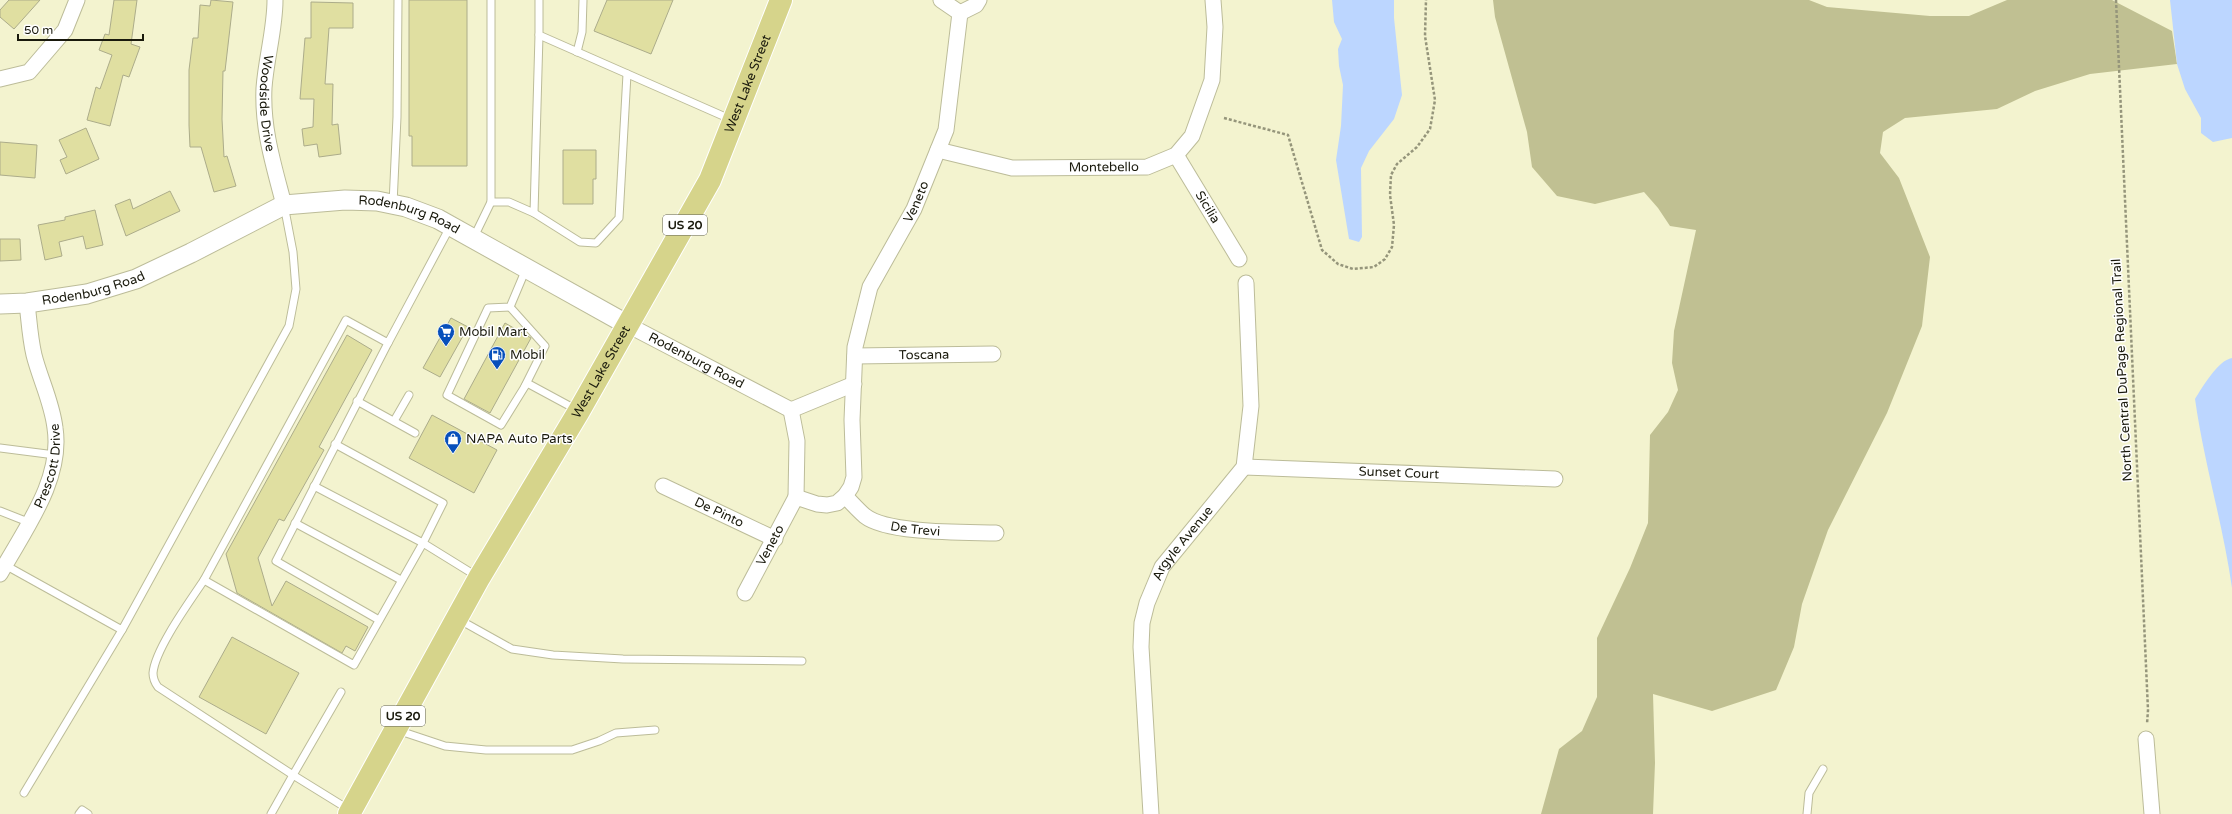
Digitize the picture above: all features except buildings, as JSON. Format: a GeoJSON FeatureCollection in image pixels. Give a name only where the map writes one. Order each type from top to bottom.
{"type":"FeatureCollection","features":[{"type":"Feature","properties":{"kind":"main road","name":"West Lake Street"},"geometry":{"type":"LineString","coordinates":[[350,812],[456,618],[579,411],[710,180],[781,0]]}},
{"type":"Feature","properties":{"kind":"street"},"geometry":{"type":"LineString","coordinates":[[0,79],[29,72],[65,30],[77,0]]}},
{"type":"Feature","properties":{"kind":"street","name":"Woodside Drive"},"geometry":{"type":"LineString","coordinates":[[275,0],[264,87],[264,112],[269,146],[284,205]]}},
{"type":"Feature","properties":{"kind":"street"},"geometry":{"type":"LineString","coordinates":[[941,0],[960,13],[976,5],[979,0]]}},
{"type":"Feature","properties":{"kind":"street","name":"Montebello"},"geometry":{"type":"LineString","coordinates":[[938,150],[1012,168],[1148,167],[1176,155],[1192,136],[1212,80],[1215,27],[1213,0]]}},
{"type":"Feature","properties":{"kind":"street","name":"Veneto"},"geometry":{"type":"LineString","coordinates":[[845,496],[851,487],[854,476],[852,420],[855,356],[870,287],[914,209],[946,130],[960,13]]}},
{"type":"Feature","properties":{"kind":"street","name":"Sicilia"},"geometry":{"type":"LineString","coordinates":[[1176,155],[1239,259]]}},
{"type":"Feature","properties":{"kind":"street","name":"Rodenburg Road"},"geometry":{"type":"LineString","coordinates":[[0,304],[27,303],[87,294],[136,279],[191,254],[284,205],[345,200],[377,201],[406,207],[451,225],[628,325],[791,410]]}},
{"type":"Feature","properties":{"kind":"street"},"geometry":{"type":"LineString","coordinates":[[1244,467],[1251,406],[1246,283]]}},
{"type":"Feature","properties":{"kind":"street","name":"Prescott Drive"},"geometry":{"type":"LineString","coordinates":[[2,569],[49,480],[55,455],[55,427],[50,402],[34,355],[27,303]]}},
{"type":"Feature","properties":{"kind":"street","name":"Toscana"},"geometry":{"type":"LineString","coordinates":[[855,356],[993,354]]}},
{"type":"Feature","properties":{"kind":"street"},"geometry":{"type":"LineString","coordinates":[[791,410],[854,384]]}},
{"type":"Feature","properties":{"kind":"street","name":"Veneto"},"geometry":{"type":"LineString","coordinates":[[745,593],[796,497],[797,441],[791,410]]}},
{"type":"Feature","properties":{"kind":"street","name":"Sunset Court"},"geometry":{"type":"LineString","coordinates":[[1244,467],[1555,479]]}},
{"type":"Feature","properties":{"kind":"street","name":"Argyle Avenue"},"geometry":{"type":"LineString","coordinates":[[1151,814],[1142,647],[1142,623],[1147,603],[1153,585],[1168,558],[1244,467]]}},
{"type":"Feature","properties":{"kind":"street","name":"De Pinto"},"geometry":{"type":"LineString","coordinates":[[663,486],[775,539]]}},
{"type":"Feature","properties":{"kind":"street"},"geometry":{"type":"LineString","coordinates":[[796,497],[827,505],[837,503],[845,496]]}},
{"type":"Feature","properties":{"kind":"street","name":"De Trevi"},"geometry":{"type":"LineString","coordinates":[[845,496],[866,517],[893,526],[927,531],[996,533]]}},
{"type":"Feature","properties":{"kind":"street"},"geometry":{"type":"LineString","coordinates":[[2146,739],[2152,814]]}},
{"type":"Feature","properties":{"kind":"lane"},"geometry":{"type":"LineString","coordinates":[[393,205],[397,117],[398,0]]}},
{"type":"Feature","properties":{"kind":"lane"},"geometry":{"type":"LineString","coordinates":[[474,237],[490,202],[491,0]]}},
{"type":"Feature","properties":{"kind":"lane"},"geometry":{"type":"LineString","coordinates":[[534,213],[539,0]]}},
{"type":"Feature","properties":{"kind":"lane"},"geometry":{"type":"LineString","coordinates":[[577,52],[582,32],[583,0]]}},
{"type":"Feature","properties":{"kind":"lane"},"geometry":{"type":"LineString","coordinates":[[539,35],[733,121]]}},
{"type":"Feature","properties":{"kind":"lane"},"geometry":{"type":"LineString","coordinates":[[490,202],[509,202],[534,213],[580,242],[596,243],[619,218],[627,74]]}},
{"type":"Feature","properties":{"kind":"lane"},"geometry":{"type":"LineString","coordinates":[[24,793],[122,630],[289,326],[296,289],[293,252],[284,205]]}},
{"type":"Feature","properties":{"kind":"lane"},"geometry":{"type":"LineString","coordinates":[[379,620],[276,561],[357,401],[451,225]]}},
{"type":"Feature","properties":{"kind":"lane"},"geometry":{"type":"LineString","coordinates":[[510,307],[527,267]]}},
{"type":"Feature","properties":{"kind":"lane"},"geometry":{"type":"LineString","coordinates":[[510,307],[545,346],[525,386],[501,425],[447,395],[488,308],[510,307]]}},
{"type":"Feature","properties":{"kind":"lane"},"geometry":{"type":"LineString","coordinates":[[350,812],[158,687],[155,682],[153,672],[156,662],[174,627],[204,580],[346,320],[388,343]]}},
{"type":"Feature","properties":{"kind":"lane"},"geometry":{"type":"LineString","coordinates":[[525,386],[527,383],[579,411]]}},
{"type":"Feature","properties":{"kind":"lane"},"geometry":{"type":"LineString","coordinates":[[394,422],[409,395]]}},
{"type":"Feature","properties":{"kind":"lane"},"geometry":{"type":"LineString","coordinates":[[357,401],[414,433]]}},
{"type":"Feature","properties":{"kind":"lane"},"geometry":{"type":"LineString","coordinates":[[204,580],[354,666],[443,503],[335,444]]}},
{"type":"Feature","properties":{"kind":"lane"},"geometry":{"type":"LineString","coordinates":[[0,448],[55,455]]}},
{"type":"Feature","properties":{"kind":"lane"},"geometry":{"type":"LineString","coordinates":[[314,486],[422,542],[479,578]]}},
{"type":"Feature","properties":{"kind":"lane"},"geometry":{"type":"LineString","coordinates":[[0,511],[28,522]]}},
{"type":"Feature","properties":{"kind":"lane"},"geometry":{"type":"LineString","coordinates":[[295,524],[401,580]]}},
{"type":"Feature","properties":{"kind":"lane"},"geometry":{"type":"LineString","coordinates":[[2,569],[122,630]]}},
{"type":"Feature","properties":{"kind":"lane"},"geometry":{"type":"LineString","coordinates":[[456,618],[512,649],[553,655],[623,658],[802,661]]}},
{"type":"Feature","properties":{"kind":"lane"},"geometry":{"type":"LineString","coordinates":[[271,814],[341,692]]}},
{"type":"Feature","properties":{"kind":"lane"},"geometry":{"type":"LineString","coordinates":[[395,730],[446,746],[486,750],[572,750],[599,741],[616,733],[655,730]]}},
{"type":"Feature","properties":{"kind":"lane"},"geometry":{"type":"LineString","coordinates":[[1806,814],[1809,793],[1823,769]]}},
{"type":"Feature","properties":{"kind":"lane"},"geometry":{"type":"LineString","coordinates":[[79,814],[82,810],[88,814]]}},
{"type":"Feature","properties":{"kind":"path"},"geometry":{"type":"LineString","coordinates":[[1224,118],[1288,135],[1322,250],[1338,264],[1353,269],[1374,267],[1385,260],[1392,247],[1394,225],[1390,194],[1390,175],[1397,164],[1417,147],[1430,129],[1435,100],[1425,36],[1426,0]]}},
{"type":"Feature","properties":{"kind":"path","name":"North Central DuPage Regional Trail"},"geometry":{"type":"LineString","coordinates":[[2116,0],[2148,710],[2146,739]]}},
{"type":"Feature","properties":{"kind":"green space"},"geometry":{"type":"Polygon","coordinates":[[[1493,0],[1809,0],[1827,7],[1930,16],[1969,16],[2007,0],[2112,0],[2172,31],[2177,64],[2090,74],[2035,91],[1997,109],[1905,118],[1883,132],[1880,153],[1899,178],[1930,257],[1922,326],[1887,413],[1828,530],[1802,604],[1794,647],[1776,690],[1712,711],[1653,694],[1655,763],[1653,814],[1541,814],[1559,749],[1582,731],[1597,697],[1597,638],[1630,568],[1648,523],[1650,435],[1668,412],[1678,390],[1672,363],[1674,331],[1696,230],[1670,226],[1658,208],[1644,192],[1595,204],[1557,196],[1532,167],[1527,132],[1495,17],[1493,0]]]}},
{"type":"Feature","properties":{"kind":"water"},"geometry":{"type":"Polygon","coordinates":[[[1332,0],[1394,0],[1394,18],[1402,95],[1394,119],[1369,151],[1361,168],[1362,237],[1359,242],[1349,239],[1336,160],[1341,126],[1343,85],[1339,66],[1338,49],[1342,39],[1334,22],[1332,0]]]}},
{"type":"Feature","properties":{"kind":"water"},"geometry":{"type":"Polygon","coordinates":[[[2170,0],[2232,0],[2232,138],[2213,142],[2201,133],[2201,118],[2185,89],[2177,64],[2170,0]]]}},
{"type":"Feature","properties":{"kind":"water"},"geometry":{"type":"Polygon","coordinates":[[[2232,358],[2232,588],[2224,540],[2203,447],[2195,399],[2216,369],[2221,364],[2232,358]]]}},
{"type":"Feature","properties":{"kind":"place","name":"Mobil Mart"},"geometry":{"type":"Point","coordinates":[446,347]}},
{"type":"Feature","properties":{"kind":"place","name":"Mobil"},"geometry":{"type":"Point","coordinates":[497,370]}},
{"type":"Feature","properties":{"kind":"place","name":"NAPA Auto Parts"},"geometry":{"type":"Point","coordinates":[453,454]}}]}
